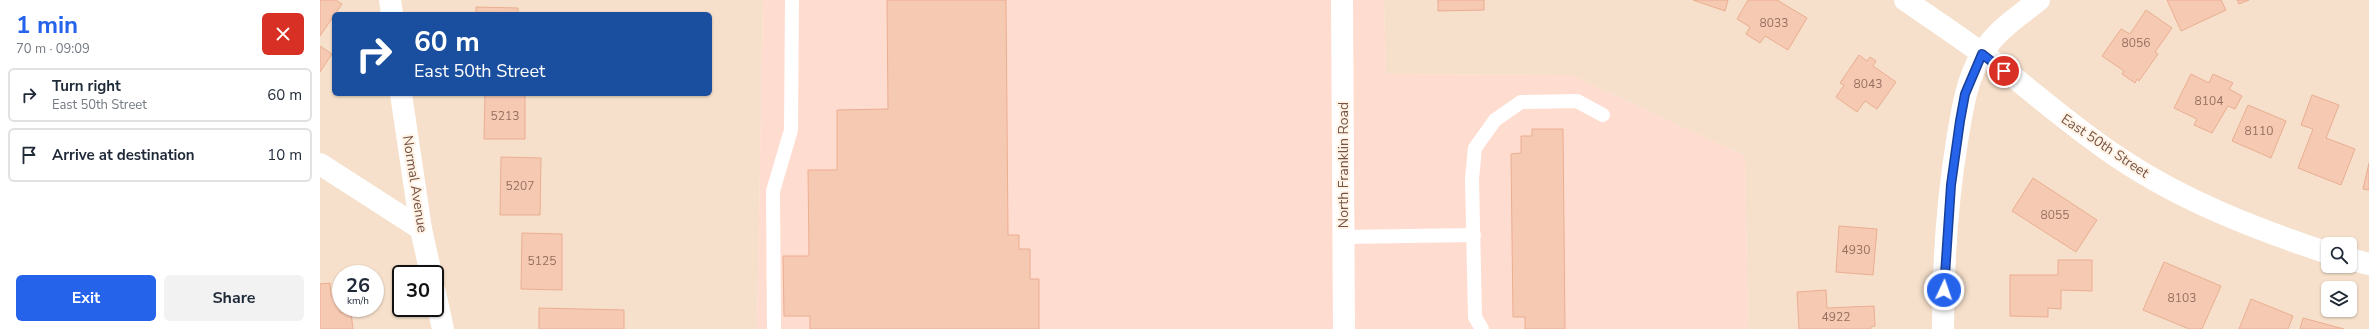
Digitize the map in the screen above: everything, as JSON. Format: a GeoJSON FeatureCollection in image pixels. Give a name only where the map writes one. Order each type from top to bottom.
{"type":"FeatureCollection","features":[{"type":"Feature","properties":{"kind":"street"},"geometry":{"type":"LineString","coordinates":[[390,0],[392,12]]}},
{"type":"Feature","properties":{"kind":"street","name":"North Franklin Road"},"geometry":{"type":"LineString","coordinates":[[1342,0],[1344,329]]}},
{"type":"Feature","properties":{"kind":"street","name":"East 50th Street"},"geometry":{"type":"LineString","coordinates":[[1905,0],[1982,54],[2056,114],[2120,159],[2154,179],[2240,222],[2321,251]]}},
{"type":"Feature","properties":{"kind":"street"},"geometry":{"type":"LineString","coordinates":[[1943,329],[1946,250],[1951,185],[1965,94],[1982,54],[2003,29],[2039,0]]}},
{"type":"Feature","properties":{"kind":"street","name":"Normal Avenue"},"geometry":{"type":"LineString","coordinates":[[401,96],[421,229],[429,265]]}},
{"type":"Feature","properties":{"kind":"street"},"geometry":{"type":"LineString","coordinates":[[320,164],[421,229]]}},
{"type":"Feature","properties":{"kind":"street"},"geometry":{"type":"LineString","coordinates":[[2357,261],[2369,264]]}},
{"type":"Feature","properties":{"kind":"street"},"geometry":{"type":"LineString","coordinates":[[440,317],[443,329]]}},
{"type":"Feature","properties":{"kind":"lane"},"geometry":{"type":"LineString","coordinates":[[774,329],[773,191],[791,130],[792,0]]}},
{"type":"Feature","properties":{"kind":"lane"},"geometry":{"type":"LineString","coordinates":[[1482,329],[1475,317],[1472,179],[1475,148],[1495,120],[1521,102],[1577,100],[1603,115]]}},
{"type":"Feature","properties":{"kind":"lane"},"geometry":{"type":"LineString","coordinates":[[1343,237],[1474,236]]}},
{"type":"Feature","properties":{"kind":"shaded area"},"geometry":{"type":"Polygon","coordinates":[[[320,0],[763,0],[757,329],[320,329],[320,0]]]}},
{"type":"Feature","properties":{"kind":"shaded area"},"geometry":{"type":"Polygon","coordinates":[[[763,0],[1384,0],[1386,74],[1571,75],[1745,156],[1748,329],[757,329],[763,0]]]}},
{"type":"Feature","properties":{"kind":"shaded area"},"geometry":{"type":"Polygon","coordinates":[[[1384,0],[2369,0],[2369,329],[1748,329],[1745,156],[1571,75],[1386,74],[1384,0]]]}},
{"type":"Feature","properties":{"kind":"building"},"geometry":{"type":"Polygon","coordinates":[[[320,0],[336,0],[342,4],[336,12],[332,12],[332,19],[320,36],[320,0]]]}},
{"type":"Feature","properties":{"kind":"building"},"geometry":{"type":"Polygon","coordinates":[[[887,0],[1006,0],[1008,235],[1019,235],[1019,249],[1030,249],[1030,279],[1039,279],[1039,329],[810,329],[810,316],[784,316],[783,256],[809,256],[808,170],[837,170],[837,110],[888,109],[887,0]]]}},
{"type":"Feature","properties":{"kind":"building"},"geometry":{"type":"Polygon","coordinates":[[[1438,0],[1484,0],[1484,10],[1438,11],[1438,0]]]}},
{"type":"Feature","properties":{"kind":"building"},"geometry":{"type":"Polygon","coordinates":[[[1693,0],[1728,0],[1725,11],[1693,0]]]}},
{"type":"Feature","properties":{"kind":"building"},"geometry":{"type":"Polygon","coordinates":[[[1748,0],[1777,0],[1807,18],[1788,50],[1765,36],[1760,43],[1746,34],[1750,27],[1737,19],[1748,0]]]}},
{"type":"Feature","properties":{"kind":"building"},"geometry":{"type":"Polygon","coordinates":[[[2167,0],[2221,0],[2226,10],[2181,31],[2167,0]]]}},
{"type":"Feature","properties":{"kind":"building"},"geometry":{"type":"Polygon","coordinates":[[[2237,0],[2249,0],[2239,4],[2237,0]]]}},
{"type":"Feature","properties":{"kind":"building"},"geometry":{"type":"Polygon","coordinates":[[[476,7],[518,8],[518,12],[476,12],[476,7]]]}},
{"type":"Feature","properties":{"kind":"building"},"geometry":{"type":"Polygon","coordinates":[[[2146,10],[2172,28],[2155,52],[2158,54],[2139,81],[2137,79],[2135,83],[2122,74],[2124,71],[2102,56],[2121,29],[2130,34],[2146,10]]]}},
{"type":"Feature","properties":{"kind":"building"},"geometry":{"type":"Polygon","coordinates":[[[320,46],[332,54],[320,72],[320,46]]]}},
{"type":"Feature","properties":{"kind":"building"},"geometry":{"type":"Polygon","coordinates":[[[1859,55],[1867,61],[1870,57],[1876,61],[1873,66],[1896,82],[1877,109],[1865,101],[1857,112],[1836,97],[1844,85],[1840,83],[1859,55]]]}},
{"type":"Feature","properties":{"kind":"building"},"geometry":{"type":"Polygon","coordinates":[[[2191,74],[2209,83],[2213,74],[2233,83],[2229,89],[2242,96],[2235,109],[2228,106],[2212,133],[2194,125],[2197,119],[2174,108],[2191,74]]]}},
{"type":"Feature","properties":{"kind":"building"},"geometry":{"type":"Polygon","coordinates":[[[2312,95],[2339,105],[2326,138],[2355,149],[2341,185],[2298,168],[2313,129],[2301,125],[2312,95]]]}},
{"type":"Feature","properties":{"kind":"building"},"geometry":{"type":"Polygon","coordinates":[[[485,96],[525,96],[525,139],[484,139],[485,96]]]}},
{"type":"Feature","properties":{"kind":"building"},"geometry":{"type":"Polygon","coordinates":[[[2248,105],[2286,121],[2271,158],[2232,141],[2248,105]]]}},
{"type":"Feature","properties":{"kind":"building"},"geometry":{"type":"Polygon","coordinates":[[[1532,129],[1563,129],[1565,329],[1525,329],[1525,317],[1513,317],[1511,154],[1521,153],[1521,136],[1532,136],[1532,129]]]}},
{"type":"Feature","properties":{"kind":"building"},"geometry":{"type":"Polygon","coordinates":[[[501,157],[541,158],[540,215],[500,215],[501,157]]]}},
{"type":"Feature","properties":{"kind":"building"},"geometry":{"type":"Polygon","coordinates":[[[2369,163],[2369,190],[2363,189],[2369,163]]]}},
{"type":"Feature","properties":{"kind":"building"},"geometry":{"type":"Polygon","coordinates":[[[2033,178],[2097,220],[2076,252],[2012,211],[2033,178]]]}},
{"type":"Feature","properties":{"kind":"building"},"geometry":{"type":"Polygon","coordinates":[[[1839,226],[1877,229],[1873,275],[1836,272],[1839,226]]]}},
{"type":"Feature","properties":{"kind":"building"},"geometry":{"type":"Polygon","coordinates":[[[522,233],[562,234],[562,290],[521,289],[522,233]]]}},
{"type":"Feature","properties":{"kind":"building"},"geometry":{"type":"Polygon","coordinates":[[[2058,260],[2092,260],[2092,291],[2061,290],[2061,309],[2048,308],[2048,317],[2010,316],[2010,275],[2058,275],[2058,260]]]}},
{"type":"Feature","properties":{"kind":"building"},"geometry":{"type":"Polygon","coordinates":[[[2164,262],[2221,286],[2202,329],[2189,329],[2143,310],[2164,262]]]}},
{"type":"Feature","properties":{"kind":"building"},"geometry":{"type":"Polygon","coordinates":[[[330,283],[332,296],[332,317],[352,317],[353,329],[320,329],[320,284],[330,283]]]}},
{"type":"Feature","properties":{"kind":"building"},"geometry":{"type":"Polygon","coordinates":[[[1826,290],[1827,308],[1874,306],[1875,326],[1870,327],[1871,329],[1799,329],[1797,292],[1826,290]]]}},
{"type":"Feature","properties":{"kind":"building"},"geometry":{"type":"Polygon","coordinates":[[[2251,299],[2293,316],[2288,329],[2239,329],[2251,299]]]}},
{"type":"Feature","properties":{"kind":"building"},"geometry":{"type":"Polygon","coordinates":[[[539,308],[624,310],[624,329],[539,329],[539,308]]]}},
{"type":"Feature","properties":{"kind":"building"},"geometry":{"type":"Polygon","coordinates":[[[2303,318],[2344,329],[2300,329],[2303,318]]]}},
{"type":"Feature","properties":{"kind":"route"},"geometry":{"type":"LineString","coordinates":[[1944,290],[1951,185],[1965,94],[1982,54],[2004,71]]}}]}
